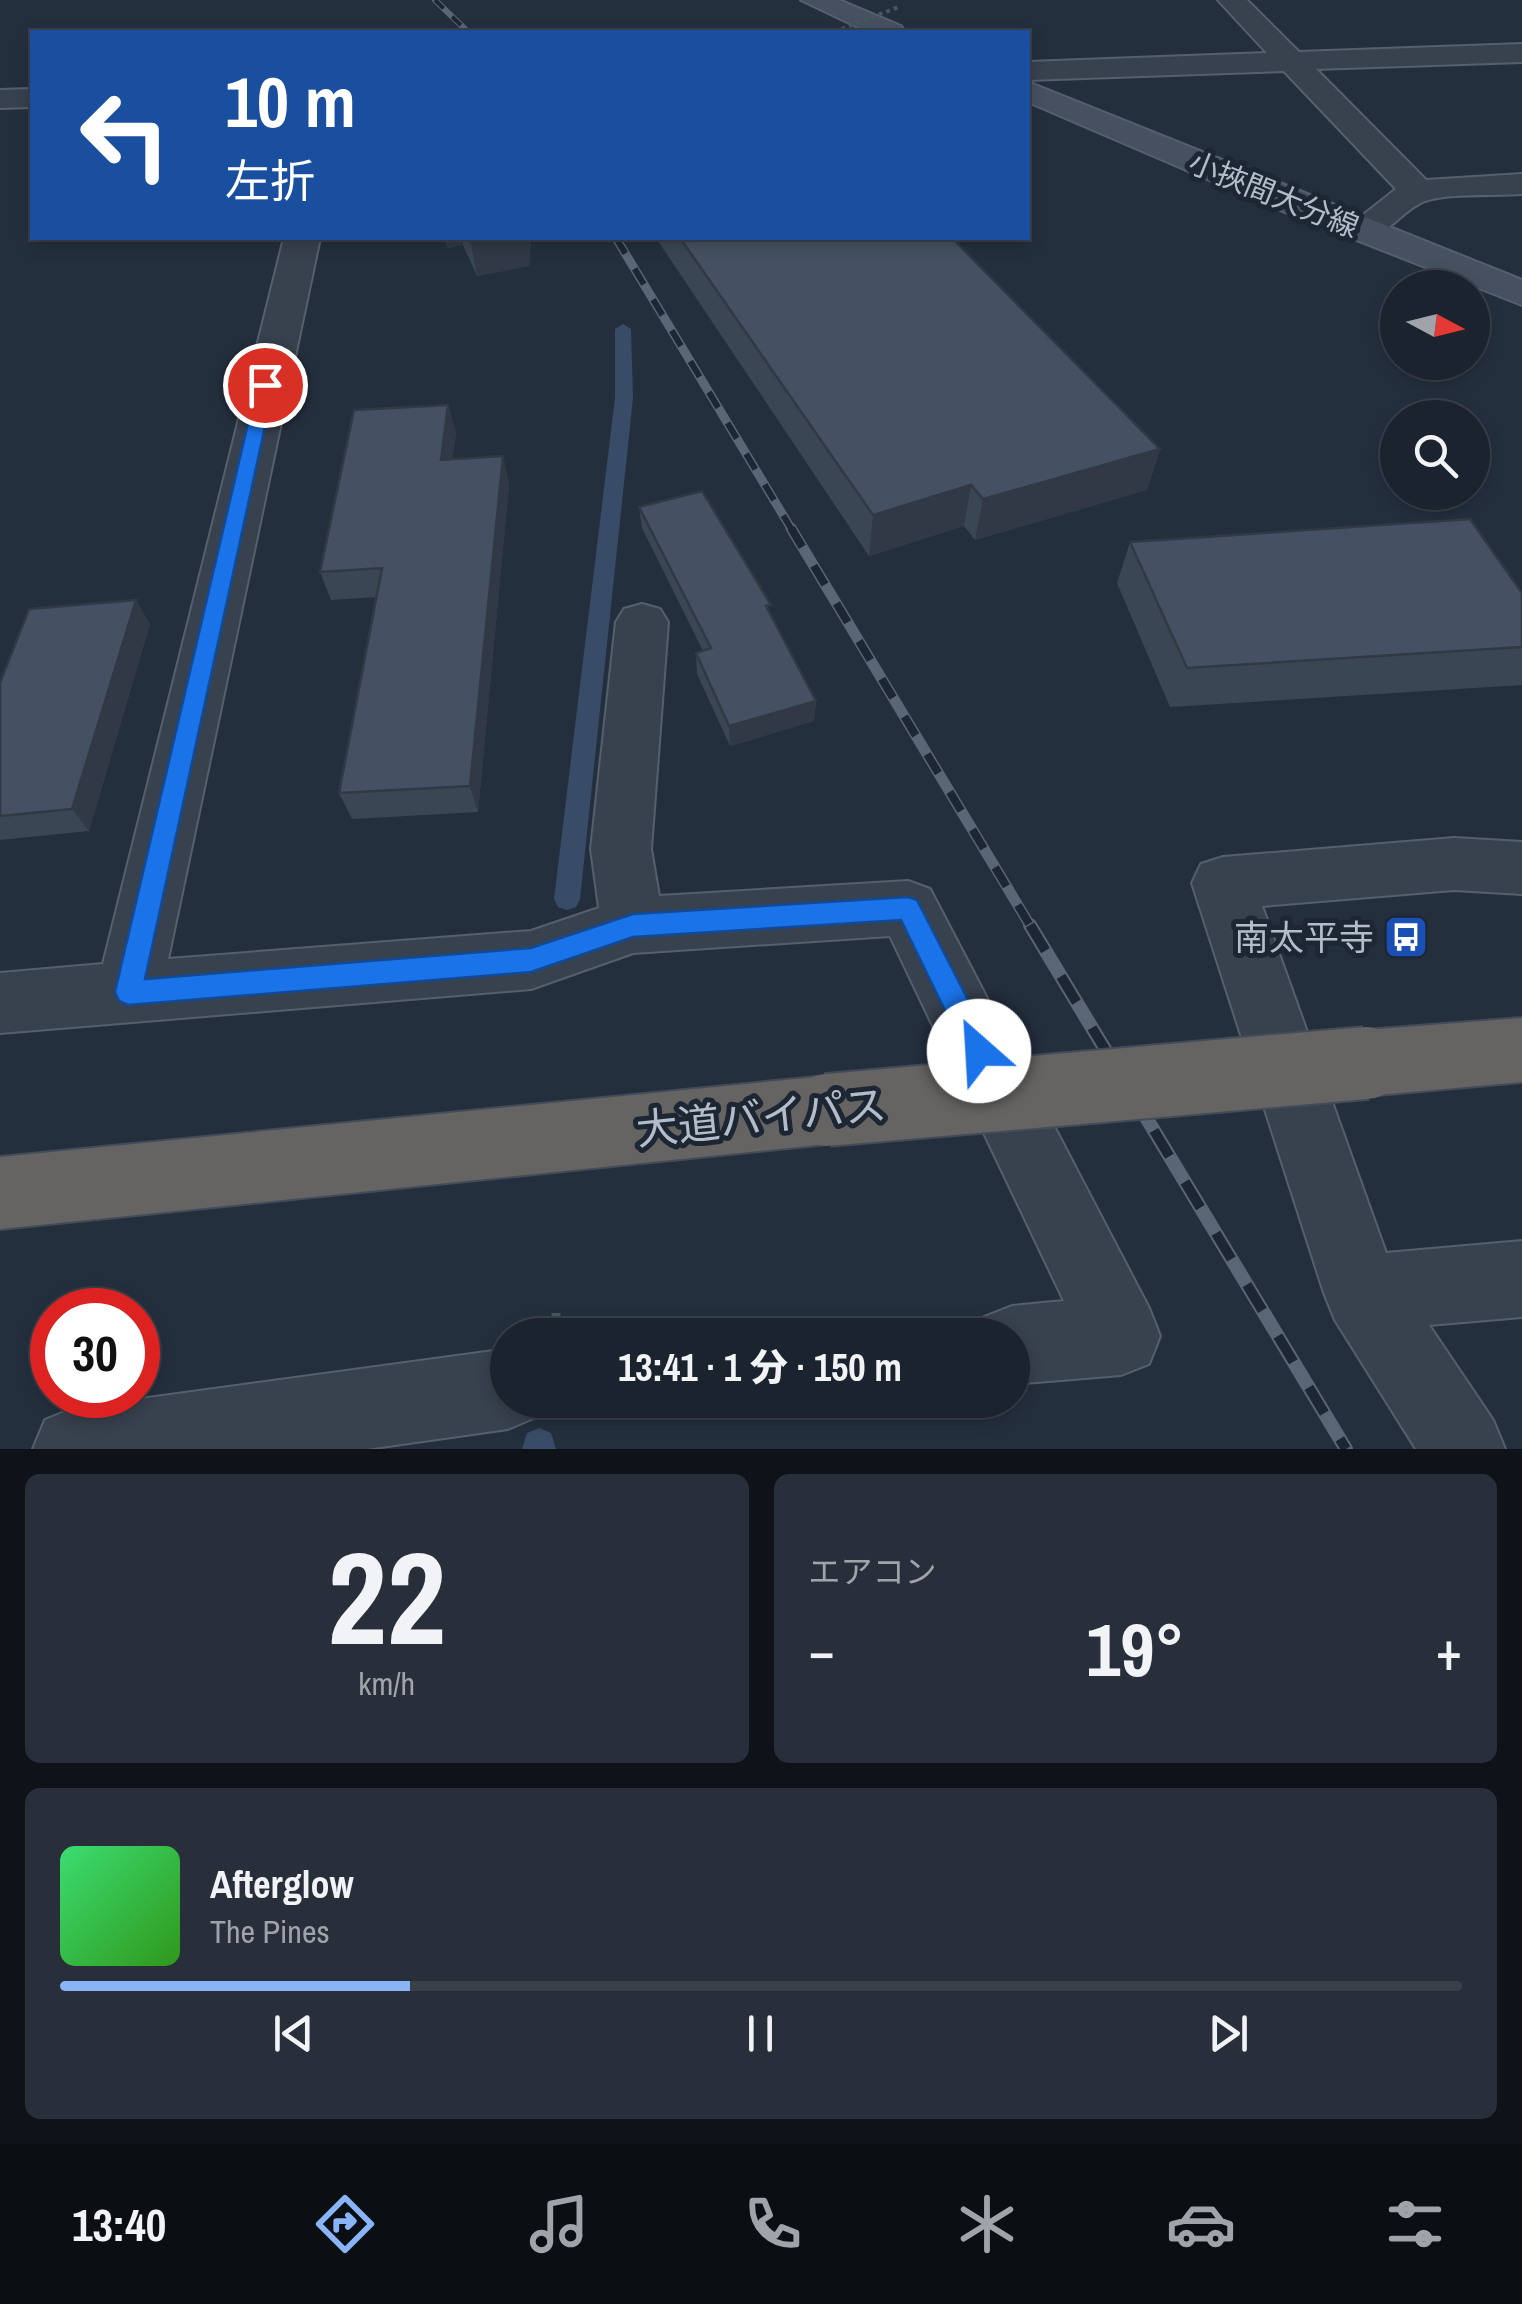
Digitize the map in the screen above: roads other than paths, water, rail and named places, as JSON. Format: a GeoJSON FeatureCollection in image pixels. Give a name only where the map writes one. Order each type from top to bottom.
{"type":"FeatureCollection","features":[{"type":"Feature","properties":{"kind":"highway","name":"大道バイパス"},"geometry":{"type":"LineString","coordinates":[[0,1192],[828,1110],[1522,1050]]}},
{"type":"Feature","properties":{"kind":"main road"},"geometry":{"type":"LineString","coordinates":[[815,0],[896,19]]}},
{"type":"Feature","properties":{"kind":"main road","name":"小挾間大分線"},"geometry":{"type":"LineString","coordinates":[[1030,92],[1522,293]]}},
{"type":"Feature","properties":{"kind":"street"},"geometry":{"type":"LineString","coordinates":[[1232,0],[1417,191]]}},
{"type":"Feature","properties":{"kind":"street"},"geometry":{"type":"LineString","coordinates":[[1030,71],[1522,53]]}},
{"type":"Feature","properties":{"kind":"street"},"geometry":{"type":"LineString","coordinates":[[0,99],[30,98]]}},
{"type":"Feature","properties":{"kind":"street"},"geometry":{"type":"LineString","coordinates":[[1362,230],[1417,191],[1522,184]]}},
{"type":"Feature","properties":{"kind":"street"},"geometry":{"type":"LineString","coordinates":[[128,992],[302,240]]}},
{"type":"Feature","properties":{"kind":"street"},"geometry":{"type":"LineString","coordinates":[[633,925],[621,848],[642,622]]}},
{"type":"Feature","properties":{"kind":"street"},"geometry":{"type":"LineString","coordinates":[[1464,1449],[1362,1293],[1222,884],[1454,864],[1522,868]]}},
{"type":"Feature","properties":{"kind":"street"},"geometry":{"type":"LineString","coordinates":[[0,1003],[531,960],[633,925],[908,908],[1121,1336],[1030,1343]]}},
{"type":"Feature","properties":{"kind":"street"},"geometry":{"type":"LineString","coordinates":[[1362,1293],[1522,1279]]}},
{"type":"Feature","properties":{"kind":"street"},"geometry":{"type":"LineString","coordinates":[[74,1449],[490,1391]]}},
{"type":"Feature","properties":{"kind":"waterway"},"geometry":{"type":"LineString","coordinates":[[567,899],[624,398],[623,329]]}},
{"type":"Feature","properties":{"kind":"railway"},"geometry":{"type":"LineString","coordinates":[[435,0],[466,30]]}},
{"type":"Feature","properties":{"kind":"railway"},"geometry":{"type":"LineString","coordinates":[[617,240],[792,530]]}},
{"type":"Feature","properties":{"kind":"railway"},"geometry":{"type":"LineString","coordinates":[[791,528],[1031,927]]}},
{"type":"Feature","properties":{"kind":"railway"},"geometry":{"type":"LineString","coordinates":[[1030,925],[1346,1449]]}},
{"type":"Feature","properties":{"kind":"place","name":"南太平寺"},"geometry":{"type":"Point","coordinates":[1406,937]}}]}
